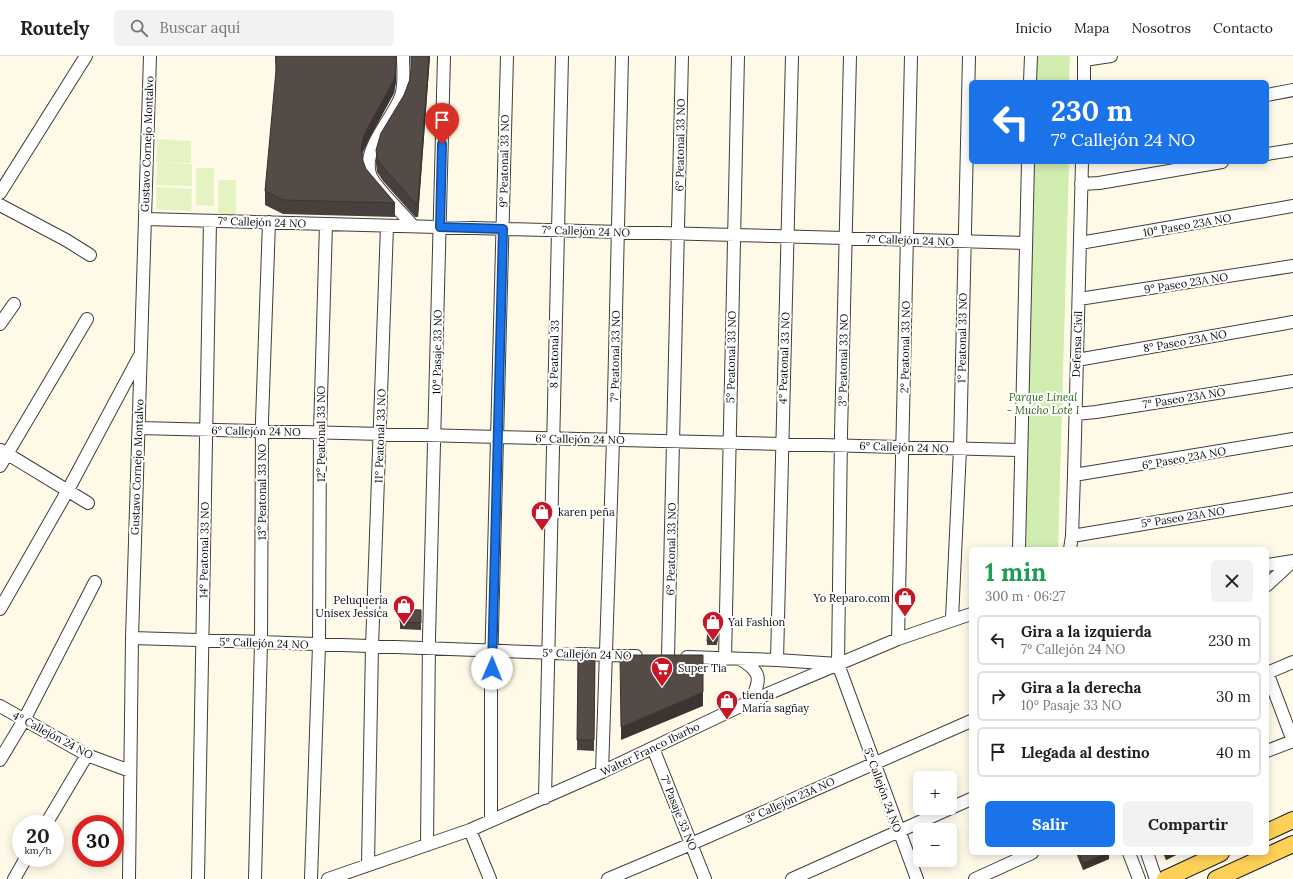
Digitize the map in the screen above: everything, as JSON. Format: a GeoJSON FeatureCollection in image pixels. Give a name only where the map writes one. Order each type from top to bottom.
{"type":"FeatureCollection","features":[{"type":"Feature","properties":{"kind":"main road"},"geometry":{"type":"LineString","coordinates":[[1269,831],[1293,820]]}},
{"type":"Feature","properties":{"kind":"main road"},"geometry":{"type":"LineString","coordinates":[[1269,855],[1293,844]]}},
{"type":"Feature","properties":{"kind":"main road"},"geometry":{"type":"LineString","coordinates":[[1165,879],[1217,855]]}},
{"type":"Feature","properties":{"kind":"main road"},"geometry":{"type":"LineString","coordinates":[[1216,879],[1269,855]]}},
{"type":"Feature","properties":{"kind":"street"},"geometry":{"type":"LineString","coordinates":[[0,193],[86,56]]}},
{"type":"Feature","properties":{"kind":"street","name":"Gustavo Cornejo Montalvo"},"geometry":{"type":"LineString","coordinates":[[129,879],[132,638],[150,56]]}},
{"type":"Feature","properties":{"kind":"street"},"geometry":{"type":"LineString","coordinates":[[403,56],[401,95],[373,146],[368,163],[370,175],[376,184],[413,226]]}},
{"type":"Feature","properties":{"kind":"street","name":"10° Pasaje 33 NO"},"geometry":{"type":"LineString","coordinates":[[426,845],[429,648],[444,56]]}},
{"type":"Feature","properties":{"kind":"street","name":"9° Peatonal 33 NO"},"geometry":{"type":"LineString","coordinates":[[491,820],[492,651],[507,56]]}},
{"type":"Feature","properties":{"kind":"street","name":"8 Peatonal 33"},"geometry":{"type":"LineString","coordinates":[[545,798],[562,56]]}},
{"type":"Feature","properties":{"kind":"street","name":"7° Peatonal 33 NO"},"geometry":{"type":"LineString","coordinates":[[602,772],[613,440],[622,56]]}},
{"type":"Feature","properties":{"kind":"street","name":"6° Peatonal 33 NO"},"geometry":{"type":"LineString","coordinates":[[682,56],[673,441],[664,656],[725,659]]}},
{"type":"Feature","properties":{"kind":"street","name":"5° Peatonal 33 NO"},"geometry":{"type":"LineString","coordinates":[[725,659],[738,56]]}},
{"type":"Feature","properties":{"kind":"street","name":"4° Peatonal 33 NO"},"geometry":{"type":"LineString","coordinates":[[777,660],[792,56]]}},
{"type":"Feature","properties":{"kind":"street","name":"3° Peatonal 33 NO"},"geometry":{"type":"LineString","coordinates":[[838,664],[841,445],[850,56]]}},
{"type":"Feature","properties":{"kind":"street","name":"2° Peatonal 33 NO"},"geometry":{"type":"LineString","coordinates":[[898,639],[911,56]]}},
{"type":"Feature","properties":{"kind":"street","name":"1° Peatonal 33 NO"},"geometry":{"type":"LineString","coordinates":[[952,619],[960,449],[969,56]]}},
{"type":"Feature","properties":{"kind":"street"},"geometry":{"type":"LineString","coordinates":[[1030,80],[1031,56]]}},
{"type":"Feature","properties":{"kind":"street"},"geometry":{"type":"LineString","coordinates":[[1084,80],[1084,58],[1111,56]]}},
{"type":"Feature","properties":{"kind":"street"},"geometry":{"type":"LineString","coordinates":[[1269,95],[1293,90]]}},
{"type":"Feature","properties":{"kind":"street"},"geometry":{"type":"LineString","coordinates":[[1269,154],[1293,150]]}},
{"type":"Feature","properties":{"kind":"street"},"geometry":{"type":"LineString","coordinates":[[1019,547],[1028,164]]}},
{"type":"Feature","properties":{"kind":"street","name":"Defensa Civil"},"geometry":{"type":"LineString","coordinates":[[1070,547],[1072,536],[1076,414],[1082,164]]}},
{"type":"Feature","properties":{"kind":"street"},"geometry":{"type":"LineString","coordinates":[[1081,184],[1099,183],[1210,164]]}},
{"type":"Feature","properties":{"kind":"street"},"geometry":{"type":"LineString","coordinates":[[0,205],[90,254]]}},
{"type":"Feature","properties":{"kind":"street","name":"10° Paseo 23A NO"},"geometry":{"type":"LineString","coordinates":[[1080,243],[1293,206]]}},
{"type":"Feature","properties":{"kind":"street","name":"7° Callejón 24 NO"},"geometry":{"type":"LineString","coordinates":[[145,219],[1026,243]]}},
{"type":"Feature","properties":{"kind":"street","name":"14° Peatonal 33 NO"},"geometry":{"type":"LineString","coordinates":[[198,879],[210,221]]}},
{"type":"Feature","properties":{"kind":"street","name":"13° Peatonal 33 NO"},"geometry":{"type":"LineString","coordinates":[[255,879],[261,642],[262,431],[270,222]]}},
{"type":"Feature","properties":{"kind":"street","name":"12° Peatonal 33 NO"},"geometry":{"type":"LineString","coordinates":[[311,879],[319,645],[320,432],[326,224]]}},
{"type":"Feature","properties":{"kind":"street","name":"11° Peatonal 33 NO"},"geometry":{"type":"LineString","coordinates":[[368,864],[372,647],[387,226]]}},
{"type":"Feature","properties":{"kind":"street","name":"9° Paseo 23A NO"},"geometry":{"type":"LineString","coordinates":[[1078,299],[1293,266]]}},
{"type":"Feature","properties":{"kind":"street"},"geometry":{"type":"LineString","coordinates":[[0,324],[14,304]]}},
{"type":"Feature","properties":{"kind":"street"},"geometry":{"type":"LineString","coordinates":[[0,466],[3,452],[86,319]]}},
{"type":"Feature","properties":{"kind":"street","name":"8° Paseo 23A NO"},"geometry":{"type":"LineString","coordinates":[[1077,360],[1293,322]]}},
{"type":"Feature","properties":{"kind":"street"},"geometry":{"type":"LineString","coordinates":[[0,609],[68,490],[141,354]]}},
{"type":"Feature","properties":{"kind":"street","name":"7° Paseo 23A NO"},"geometry":{"type":"LineString","coordinates":[[1076,414],[1293,381]]}},
{"type":"Feature","properties":{"kind":"street","name":"6° Callejón 24 NO"},"geometry":{"type":"LineString","coordinates":[[139,428],[1021,450]]}},
{"type":"Feature","properties":{"kind":"street","name":"6° Paseo 23A NO"},"geometry":{"type":"LineString","coordinates":[[1074,476],[1293,439]]}},
{"type":"Feature","properties":{"kind":"street"},"geometry":{"type":"LineString","coordinates":[[3,452],[88,502]]}},
{"type":"Feature","properties":{"kind":"street","name":"5° Paseo 23A NO"},"geometry":{"type":"LineString","coordinates":[[1072,536],[1293,499]]}},
{"type":"Feature","properties":{"kind":"street"},"geometry":{"type":"LineString","coordinates":[[1269,565],[1293,561]]}},
{"type":"Feature","properties":{"kind":"street"},"geometry":{"type":"LineString","coordinates":[[1269,583],[1293,561]]}},
{"type":"Feature","properties":{"kind":"street"},"geometry":{"type":"LineString","coordinates":[[0,760],[24,720],[94,582]]}},
{"type":"Feature","properties":{"kind":"street","name":"Walter Franco Ibarbo"},"geometry":{"type":"LineString","coordinates":[[328,879],[470,830],[602,772],[751,701],[898,639],[952,619],[969,615]]}},
{"type":"Feature","properties":{"kind":"street","name":"5° Callejón 24 NO"},"geometry":{"type":"LineString","coordinates":[[132,638],[644,656]]}},
{"type":"Feature","properties":{"kind":"street"},"geometry":{"type":"LineString","coordinates":[[725,659],[777,660],[838,664]]}},
{"type":"Feature","properties":{"kind":"street"},"geometry":{"type":"LineString","coordinates":[[740,659],[750,665],[755,670],[758,677],[758,684],[751,701]]}},
{"type":"Feature","properties":{"kind":"street"},"geometry":{"type":"LineString","coordinates":[[1269,671],[1293,662]]}},
{"type":"Feature","properties":{"kind":"street","name":"5° Callejón 24 NO"},"geometry":{"type":"LineString","coordinates":[[838,664],[873,763],[917,879]]}},
{"type":"Feature","properties":{"kind":"street"},"geometry":{"type":"LineString","coordinates":[[1269,677],[1293,741],[1269,750]]}},
{"type":"Feature","properties":{"kind":"street","name":"4° Callejón 24 NO"},"geometry":{"type":"LineString","coordinates":[[0,706],[87,755],[130,771]]}},
{"type":"Feature","properties":{"kind":"street","name":"3° Callejón 23A NO"},"geometry":{"type":"LineString","coordinates":[[608,879],[691,844],[969,721]]}},
{"type":"Feature","properties":{"kind":"street","name":"7° Pasaje 33 NO"},"geometry":{"type":"LineString","coordinates":[[653,748],[705,879]]}},
{"type":"Feature","properties":{"kind":"street"},"geometry":{"type":"LineString","coordinates":[[51,815],[87,755]]}},
{"type":"Feature","properties":{"kind":"street"},"geometry":{"type":"LineString","coordinates":[[792,879],[969,801]]}},
{"type":"Feature","properties":{"kind":"street"},"geometry":{"type":"LineString","coordinates":[[470,830],[490,879]]}},
{"type":"Feature","properties":{"kind":"street"},"geometry":{"type":"LineString","coordinates":[[976,879],[1028,855]]}},
{"type":"Feature","properties":{"kind":"street"},"geometry":{"type":"LineString","coordinates":[[1129,855],[1139,879]]}},
{"type":"Feature","properties":{"kind":"street"},"geometry":{"type":"LineString","coordinates":[[1148,855],[1156,879]]}},
{"type":"Feature","properties":{"kind":"street"},"geometry":{"type":"LineString","coordinates":[[14,879],[21,867]]}},
{"type":"Feature","properties":{"kind":"green space"},"geometry":{"type":"Polygon","coordinates":[[[1036,56],[1070,56],[1069,80],[1035,80],[1036,56]]]}},
{"type":"Feature","properties":{"kind":"green space"},"geometry":{"type":"Polygon","coordinates":[[[157,139],[191,141],[191,163],[156,162],[157,139]]]}},
{"type":"Feature","properties":{"kind":"green space"},"geometry":{"type":"Polygon","coordinates":[[[157,162],[192,164],[192,186],[156,185],[157,162]]]}},
{"type":"Feature","properties":{"kind":"green space","name":"Parque Lineal - Mucho Lote I"},"geometry":{"type":"Polygon","coordinates":[[[1032,164],[1069,164],[1058,547],[1022,547],[1032,164]]]}},
{"type":"Feature","properties":{"kind":"green space"},"geometry":{"type":"Polygon","coordinates":[[[196,168],[214,168],[214,206],[196,205],[196,168]]]}},
{"type":"Feature","properties":{"kind":"green space"},"geometry":{"type":"Polygon","coordinates":[[[218,180],[236,180],[236,218],[218,217],[218,180]]]}},
{"type":"Feature","properties":{"kind":"green space"},"geometry":{"type":"Polygon","coordinates":[[[157,187],[192,189],[191,211],[156,209],[157,187]]]}},
{"type":"Feature","properties":{"kind":"building"},"geometry":{"type":"Polygon","coordinates":[[[276,56],[396,56],[394,80],[368,127],[363,138],[361,149],[366,169],[395,203],[283,200],[265,191],[276,56]]]}},
{"type":"Feature","properties":{"kind":"building"},"geometry":{"type":"Polygon","coordinates":[[[411,56],[429,56],[418,203],[415,203],[383,167],[377,158],[376,150],[381,133],[404,95],[410,79],[411,56]]]}},
{"type":"Feature","properties":{"kind":"building"},"geometry":{"type":"Polygon","coordinates":[[[400,609],[421,610],[421,623],[400,622],[400,609]]]}},
{"type":"Feature","properties":{"kind":"building"},"geometry":{"type":"Polygon","coordinates":[[[708,629],[718,630],[717,642],[707,641],[708,629]]]}},
{"type":"Feature","properties":{"kind":"building","name":"Super Tia"},"geometry":{"type":"Polygon","coordinates":[[[620,655],[703,655],[703,692],[621,727],[620,655]]]}},
{"type":"Feature","properties":{"kind":"building"},"geometry":{"type":"Polygon","coordinates":[[[578,659],[595,659],[594,740],[577,740],[578,659]]]}},
{"type":"Feature","properties":{"kind":"building"},"geometry":{"type":"Polygon","coordinates":[[[1080,855],[1103,855],[1083,863],[1080,855]]]}},
{"type":"Feature","properties":{"kind":"place","name":"karen peña"},"geometry":{"type":"Point","coordinates":[542,532]}},
{"type":"Feature","properties":{"kind":"place","name":"Yo Reparo.com"},"geometry":{"type":"Point","coordinates":[905,618]}},
{"type":"Feature","properties":{"kind":"place","name":"Peluquería Unisex Jessica"},"geometry":{"type":"Point","coordinates":[404,626]}},
{"type":"Feature","properties":{"kind":"place","name":"Yai Fashion"},"geometry":{"type":"Point","coordinates":[713,642]}},
{"type":"Feature","properties":{"kind":"place","name":"Super Tia"},"geometry":{"type":"Point","coordinates":[662,688]}},
{"type":"Feature","properties":{"kind":"place","name":"tienda María sagñay"},"geometry":{"type":"Point","coordinates":[727,720]}},
{"type":"Feature","properties":{"kind":"route"},"geometry":{"type":"LineString","coordinates":[[442,144],[440,227],[503,229],[492,669]]}}]}
